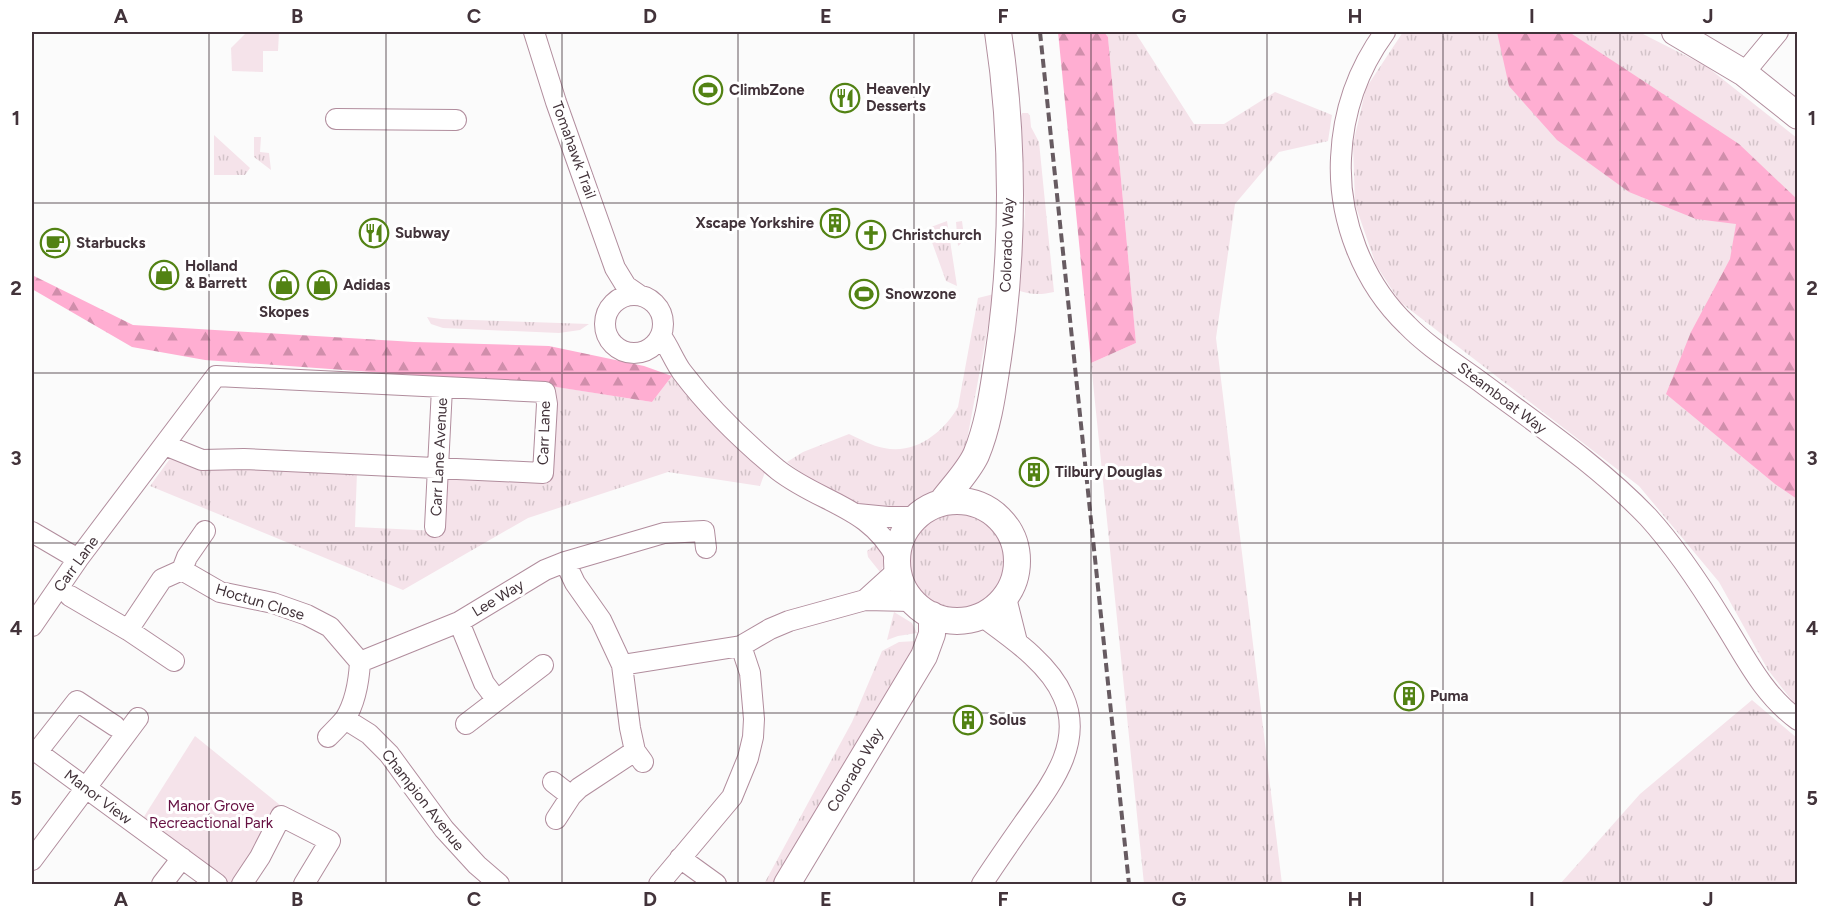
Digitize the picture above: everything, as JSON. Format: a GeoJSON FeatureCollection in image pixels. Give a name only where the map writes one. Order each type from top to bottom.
{"type":"FeatureCollection","features":[{"type":"Feature","properties":{"kind":"main road","name":"Colorado Way"},"geometry":{"type":"LineString","coordinates":[[941,502],[975,456],[992,404],[1004,319],[1008,264],[1009,137],[998,32]]}},
{"type":"Feature","properties":{"kind":"main road"},"geometry":{"type":"LineString","coordinates":[[1675,32],[1744,73],[1797,116]]}},
{"type":"Feature","properties":{"kind":"main road","name":"Colorado Way"},"geometry":{"type":"LineString","coordinates":[[975,456],[978,487],[985,507]]}},
{"type":"Feature","properties":{"kind":"main road"},"geometry":{"type":"LineString","coordinates":[[965,501],[985,507],[1010,531],[1016,548],[1018,566],[1014,583],[1006,598],[991,612],[963,622],[943,620],[921,608],[903,588],[897,565],[900,541],[915,517],[941,502],[965,501]]}},
{"type":"Feature","properties":{"kind":"main road","name":"Colorado Way"},"geometry":{"type":"LineString","coordinates":[[787,885],[924,657],[932,634],[921,608]]}},
{"type":"Feature","properties":{"kind":"main road","name":"Colorado Way"},"geometry":{"type":"LineString","coordinates":[[924,657],[950,632],[978,618]]}},
{"type":"Feature","properties":{"kind":"street","name":"Tomahawk Trail"},"geometry":{"type":"LineString","coordinates":[[534,32],[556,102],[615,268],[626,286],[658,307],[663,319],[661,336],[680,370],[741,438],[781,472],[826,500],[857,514],[879,531],[888,542],[897,565]]}},
{"type":"Feature","properties":{"kind":"street","name":"Steamboat Way"},"geometry":{"type":"LineString","coordinates":[[1385,32],[1358,77],[1346,112],[1341,153],[1342,192],[1348,224],[1373,283],[1407,326],[1564,444],[1616,487],[1648,518],[1689,568],[1756,678],[1786,712],[1797,720]]}},
{"type":"Feature","properties":{"kind":"street"},"geometry":{"type":"LineString","coordinates":[[1744,73],[1778,32]]}},
{"type":"Feature","properties":{"kind":"street"},"geometry":{"type":"LineString","coordinates":[[336,119],[456,120]]}},
{"type":"Feature","properties":{"kind":"street","name":"Tomahawk Trail"},"geometry":{"type":"LineString","coordinates":[[615,268],[609,308],[604,320],[605,330],[611,343],[625,352],[644,352],[680,370]]}},
{"type":"Feature","properties":{"kind":"street"},"geometry":{"type":"LineString","coordinates":[[609,308],[622,297],[639,295]]}},
{"type":"Feature","properties":{"kind":"street"},"geometry":{"type":"LineString","coordinates":[[644,352],[661,336]]}},
{"type":"Feature","properties":{"kind":"street","name":"Carr Lane"},"geometry":{"type":"LineString","coordinates":[[32,626],[78,559],[216,376],[545,392],[547,404],[543,473],[244,459],[202,460],[165,445]]}},
{"type":"Feature","properties":{"kind":"street","name":"Carr Lane Avenue"},"geometry":{"type":"LineString","coordinates":[[435,527],[442,388]]}},
{"type":"Feature","properties":{"kind":"street","name":"Tomahawk Trail"},"geometry":{"type":"LineString","coordinates":[[857,514],[915,517]]}},
{"type":"Feature","properties":{"kind":"street"},"geometry":{"type":"LineString","coordinates":[[128,630],[162,579],[182,570],[187,557],[205,531]]}},
{"type":"Feature","properties":{"kind":"street","name":"Lee Way"},"geometry":{"type":"LineString","coordinates":[[360,662],[459,622],[545,570],[566,562],[664,533],[704,531],[706,548]]}},
{"type":"Feature","properties":{"kind":"street"},"geometry":{"type":"LineString","coordinates":[[32,532],[78,559]]}},
{"type":"Feature","properties":{"kind":"street"},"geometry":{"type":"LineString","coordinates":[[556,819],[571,796],[600,773],[639,756],[630,728],[622,665],[601,620],[575,583],[566,562]]}},
{"type":"Feature","properties":{"kind":"street"},"geometry":{"type":"LineString","coordinates":[[865,600],[897,565]]}},
{"type":"Feature","properties":{"kind":"street","name":"Hoctun Close"},"geometry":{"type":"LineString","coordinates":[[182,570],[220,592],[273,603],[307,615],[330,627],[360,662]]}},
{"type":"Feature","properties":{"kind":"street"},"geometry":{"type":"LineString","coordinates":[[70,596],[128,630],[174,661]]}},
{"type":"Feature","properties":{"kind":"street"},"geometry":{"type":"LineString","coordinates":[[1006,598],[1017,642]]}},
{"type":"Feature","properties":{"kind":"street"},"geometry":{"type":"LineString","coordinates":[[622,665],[741,646],[789,621],[865,600],[921,608]]}},
{"type":"Feature","properties":{"kind":"street"},"geometry":{"type":"LineString","coordinates":[[978,618],[1017,642],[1049,675],[1063,694],[1069,717],[1069,738],[1064,760],[1053,781],[982,885]]}},
{"type":"Feature","properties":{"kind":"street"},"geometry":{"type":"LineString","coordinates":[[459,622],[484,683],[496,699]]}},
{"type":"Feature","properties":{"kind":"street"},"geometry":{"type":"LineString","coordinates":[[659,885],[732,797],[748,758],[754,719],[750,673],[741,646]]}},
{"type":"Feature","properties":{"kind":"street"},"geometry":{"type":"LineString","coordinates":[[328,737],[345,718],[359,677],[360,662]]}},
{"type":"Feature","properties":{"kind":"street"},"geometry":{"type":"LineString","coordinates":[[466,724],[543,665]]}},
{"type":"Feature","properties":{"kind":"street","name":"Manor View"},"geometry":{"type":"LineString","coordinates":[[115,726],[77,701],[37,752],[217,885]]}},
{"type":"Feature","properties":{"kind":"street"},"geometry":{"type":"LineString","coordinates":[[32,860],[138,718]]}},
{"type":"Feature","properties":{"kind":"street","name":"Champion Avenue"},"geometry":{"type":"LineString","coordinates":[[345,718],[369,734],[389,754],[444,829],[477,866],[499,885]]}},
{"type":"Feature","properties":{"kind":"street"},"geometry":{"type":"LineString","coordinates":[[553,782],[571,796]]}},
{"type":"Feature","properties":{"kind":"street"},"geometry":{"type":"LineString","coordinates":[[242,885],[260,858],[281,816],[330,841],[304,885]]}},
{"type":"Feature","properties":{"kind":"street"},"geometry":{"type":"LineString","coordinates":[[162,885],[182,858]]}},
{"type":"Feature","properties":{"kind":"street"},"geometry":{"type":"LineString","coordinates":[[680,858],[716,885]]}},
{"type":"Feature","properties":{"kind":"green space"},"geometry":{"type":"Polygon","coordinates":[[[247,32],[279,32],[278,51],[263,51],[263,72],[232,71],[231,48],[247,32]]]}},
{"type":"Feature","properties":{"kind":"green space"},"geometry":{"type":"Polygon","coordinates":[[[1058,32],[1104,32],[1108,37],[1136,343],[1091,363],[1058,32]]]}},
{"type":"Feature","properties":{"kind":"green space"},"geometry":{"type":"Polygon","coordinates":[[[1104,32],[1135,32],[1194,124],[1224,124],[1275,92],[1332,115],[1328,141],[1279,152],[1235,204],[1216,338],[1282,884],[1144,884],[1091,363],[1136,343],[1108,37],[1104,32]]]}},
{"type":"Feature","properties":{"kind":"green space"},"geometry":{"type":"Polygon","coordinates":[[[1403,32],[1639,32],[1706,66],[1797,138],[1797,707],[1768,670],[1719,582],[1639,486],[1400,302],[1376,265],[1355,204],[1353,144],[1366,88],[1403,32]]]}},
{"type":"Feature","properties":{"kind":"green space"},"geometry":{"type":"Polygon","coordinates":[[[1497,32],[1569,32],[1739,144],[1797,199],[1797,499],[1775,484],[1666,394],[1691,332],[1730,259],[1736,224],[1696,219],[1629,192],[1557,140],[1509,86],[1497,32]]]}},
{"type":"Feature","properties":{"kind":"green space"},"geometry":{"type":"Polygon","coordinates":[[[1022,113],[1028,113],[1030,116],[1031,127],[1039,142],[1054,292],[1045,294],[1031,294],[1017,290],[1025,214],[1022,113]]]}},
{"type":"Feature","properties":{"kind":"green space"},"geometry":{"type":"Polygon","coordinates":[[[214,135],[250,168],[245,175],[214,175],[214,135]]]}},
{"type":"Feature","properties":{"kind":"green space"},"geometry":{"type":"Polygon","coordinates":[[[254,137],[261,137],[260,152],[269,153],[271,170],[254,157],[254,137]]]}},
{"type":"Feature","properties":{"kind":"green space"},"geometry":{"type":"Polygon","coordinates":[[[947,221],[957,286],[946,281],[929,234],[933,232],[931,227],[947,221]]]}},
{"type":"Feature","properties":{"kind":"green space"},"geometry":{"type":"Polygon","coordinates":[[[962,221],[963,238],[958,246],[956,222],[962,221]]]}},
{"type":"Feature","properties":{"kind":"green space"},"geometry":{"type":"Polygon","coordinates":[[[32,275],[133,325],[414,342],[549,346],[644,366],[672,376],[652,402],[537,384],[205,360],[132,347],[32,289],[32,275]]]}},
{"type":"Feature","properties":{"kind":"green space"},"geometry":{"type":"Polygon","coordinates":[[[994,294],[965,451],[950,473],[932,492],[918,502],[902,508],[885,509],[867,506],[832,492],[787,462],[803,452],[849,434],[875,446],[896,449],[917,445],[937,433],[958,407],[978,298],[994,294]]]}},
{"type":"Feature","properties":{"kind":"green space"},"geometry":{"type":"Polygon","coordinates":[[[427,317],[589,324],[580,330],[559,333],[443,328],[431,324],[427,317]]]}},
{"type":"Feature","properties":{"kind":"green space"},"geometry":{"type":"Polygon","coordinates":[[[672,376],[765,472],[760,486],[668,472],[528,518],[403,590],[150,486],[172,456],[357,472],[355,527],[438,531],[445,477],[548,480],[551,386],[652,402],[672,376]]]}},
{"type":"Feature","properties":{"kind":"green space"},"geometry":{"type":"Polygon","coordinates":[[[958,514],[976,517],[992,528],[1003,544],[1006,562],[1003,580],[992,596],[976,607],[958,610],[940,607],[924,596],[913,580],[910,562],[913,544],[924,528],[940,517],[958,514]]]}},
{"type":"Feature","properties":{"kind":"green space"},"geometry":{"type":"Polygon","coordinates":[[[878,543],[884,562],[880,572],[868,557],[867,551],[878,543]]]}},
{"type":"Feature","properties":{"kind":"green space"},"geometry":{"type":"Polygon","coordinates":[[[894,612],[912,623],[917,633],[887,640],[894,612]]]}},
{"type":"Feature","properties":{"kind":"green space"},"geometry":{"type":"Polygon","coordinates":[[[917,641],[778,884],[764,884],[852,722],[882,651],[899,642],[917,641]]]}},
{"type":"Feature","properties":{"kind":"green space"},"geometry":{"type":"Polygon","coordinates":[[[1752,700],[1797,738],[1797,884],[1560,884],[1640,794],[1752,700]]]}},
{"type":"Feature","properties":{"kind":"green space","name":"Manor Grove Recreactional Park"},"geometry":{"type":"Polygon","coordinates":[[[195,736],[280,805],[257,853],[238,884],[221,884],[140,823],[195,736]]]}},
{"type":"Feature","properties":{"kind":"railway"},"geometry":{"type":"LineString","coordinates":[[1040,32],[1129,884]]}},
{"type":"Feature","properties":{"kind":"place","name":"ClimbZone"},"geometry":{"type":"Point","coordinates":[708,90]}},
{"type":"Feature","properties":{"kind":"place","name":"Heavenly Desserts"},"geometry":{"type":"Point","coordinates":[845,98]}},
{"type":"Feature","properties":{"kind":"place","name":"Xscape Yorkshire"},"geometry":{"type":"Point","coordinates":[835,223]}},
{"type":"Feature","properties":{"kind":"place","name":"Subway"},"geometry":{"type":"Point","coordinates":[374,233]}},
{"type":"Feature","properties":{"kind":"place","name":"Christchurch"},"geometry":{"type":"Point","coordinates":[871,235]}},
{"type":"Feature","properties":{"kind":"place","name":"Starbucks"},"geometry":{"type":"Point","coordinates":[55,243]}},
{"type":"Feature","properties":{"kind":"place","name":"Holland & Barrett"},"geometry":{"type":"Point","coordinates":[164,275]}},
{"type":"Feature","properties":{"kind":"place","name":"Skopes"},"geometry":{"type":"Point","coordinates":[284,285]}},
{"type":"Feature","properties":{"kind":"place","name":"Adidas"},"geometry":{"type":"Point","coordinates":[322,285]}},
{"type":"Feature","properties":{"kind":"place","name":"Snowzone"},"geometry":{"type":"Point","coordinates":[864,294]}},
{"type":"Feature","properties":{"kind":"place","name":"Tilbury Douglas"},"geometry":{"type":"Point","coordinates":[1034,472]}},
{"type":"Feature","properties":{"kind":"place","name":"Puma"},"geometry":{"type":"Point","coordinates":[1409,696]}},
{"type":"Feature","properties":{"kind":"place","name":"Solus"},"geometry":{"type":"Point","coordinates":[968,720]}}]}
